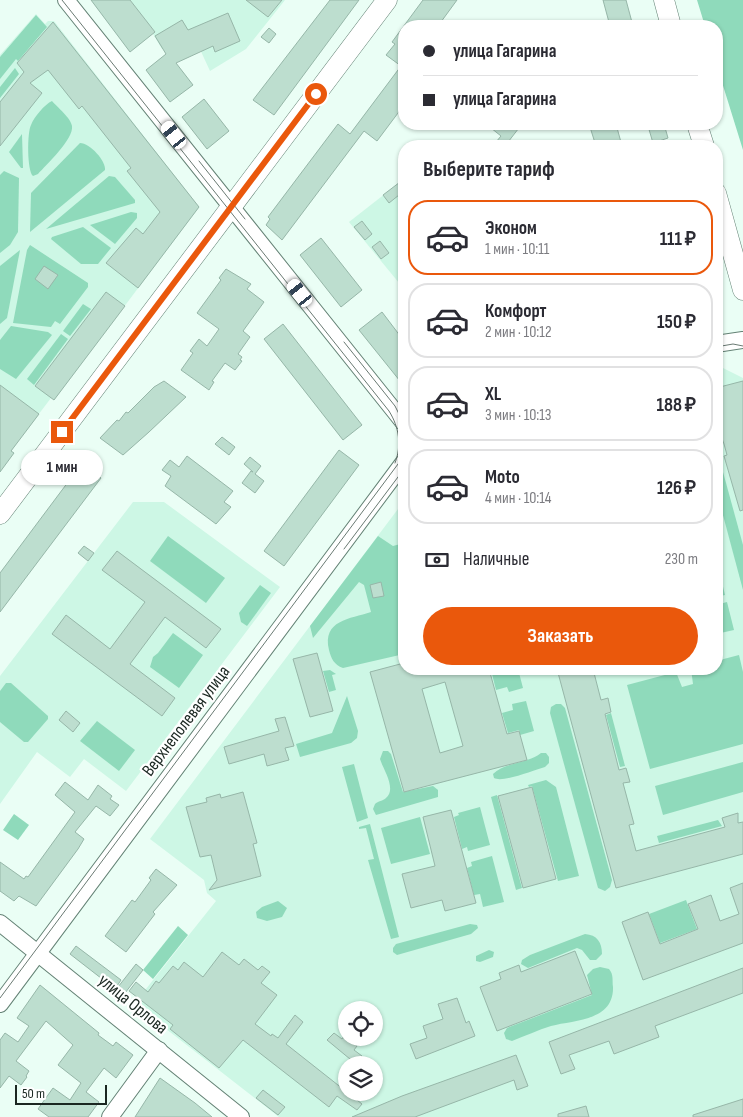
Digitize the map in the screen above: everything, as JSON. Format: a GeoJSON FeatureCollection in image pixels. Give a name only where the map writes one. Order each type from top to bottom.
{"type":"FeatureCollection","features":[{"type":"Feature","properties":{"kind":"main road"},"geometry":{"type":"LineString","coordinates":[[0,514],[387,0]]}},
{"type":"Feature","properties":{"kind":"main road"},"geometry":{"type":"LineString","coordinates":[[664,0],[669,20]]}},
{"type":"Feature","properties":{"kind":"main road"},"geometry":{"type":"LineString","coordinates":[[723,217],[743,290]]}},
{"type":"Feature","properties":{"kind":"street"},"geometry":{"type":"LineString","coordinates":[[66,0],[398,416]]}},
{"type":"Feature","properties":{"kind":"street"},"geometry":{"type":"LineString","coordinates":[[723,343],[743,340]]}},
{"type":"Feature","properties":{"kind":"street","name":"Верхнеполевая улица"},"geometry":{"type":"LineString","coordinates":[[0,1004],[398,470]]}},
{"type":"Feature","properties":{"kind":"street","name":"улица Орлова"},"geometry":{"type":"LineString","coordinates":[[0,923],[241,1117]]}},
{"type":"Feature","properties":{"kind":"street"},"geometry":{"type":"LineString","coordinates":[[110,1117],[159,1050]]}},
{"type":"Feature","properties":{"kind":"shaded area"},"geometry":{"type":"Polygon","coordinates":[[[130,0],[285,0],[246,49],[210,71],[192,32],[162,49],[153,34],[155,32],[130,0]]]}},
{"type":"Feature","properties":{"kind":"shaded area"},"geometry":{"type":"Polygon","coordinates":[[[36,14],[45,24],[48,21],[54,21],[199,207],[54,400],[51,398],[0,465],[0,55],[36,14]]]}},
{"type":"Feature","properties":{"kind":"shaded area"},"geometry":{"type":"Polygon","coordinates":[[[398,184],[398,282],[349,222],[398,184]]]}},
{"type":"Feature","properties":{"kind":"shaded area"},"geometry":{"type":"Polygon","coordinates":[[[723,368],[743,378],[743,1117],[279,1117],[134,1004],[216,901],[207,893],[204,880],[150,839],[398,509],[398,675],[723,675],[723,368]]]}},
{"type":"Feature","properties":{"kind":"shaded area"},"geometry":{"type":"Polygon","coordinates":[[[133,502],[164,502],[280,587],[126,791],[84,759],[70,777],[37,752],[0,804],[0,676],[133,502]]]}},
{"type":"Feature","properties":{"kind":"green space"},"geometry":{"type":"Polygon","coordinates":[[[697,0],[743,0],[743,150],[723,86],[723,20],[703,20],[697,0]]]}},
{"type":"Feature","properties":{"kind":"green space"},"geometry":{"type":"Polygon","coordinates":[[[36,15],[47,27],[18,61],[16,59],[0,79],[0,57],[36,15]]]}},
{"type":"Feature","properties":{"kind":"green space"},"geometry":{"type":"Polygon","coordinates":[[[15,68],[19,74],[0,98],[0,87],[15,68]]]}},
{"type":"Feature","properties":{"kind":"green space"},"geometry":{"type":"Polygon","coordinates":[[[52,101],[71,123],[71,131],[69,138],[59,152],[38,174],[33,176],[29,160],[28,143],[30,129],[37,115],[52,101]]]}},
{"type":"Feature","properties":{"kind":"green space"},"geometry":{"type":"Polygon","coordinates":[[[22,134],[23,168],[21,168],[9,152],[22,134]]]}},
{"type":"Feature","properties":{"kind":"green space"},"geometry":{"type":"Polygon","coordinates":[[[80,143],[97,153],[105,166],[105,170],[30,232],[31,193],[80,143]]]}},
{"type":"Feature","properties":{"kind":"green space"},"geometry":{"type":"Polygon","coordinates":[[[4,171],[19,178],[18,232],[10,245],[0,253],[0,175],[4,171]]]}},
{"type":"Feature","properties":{"kind":"green space"},"geometry":{"type":"Polygon","coordinates":[[[109,176],[115,177],[135,200],[135,203],[46,229],[109,176]]]}},
{"type":"Feature","properties":{"kind":"green space"},"geometry":{"type":"Polygon","coordinates":[[[131,212],[137,213],[137,218],[115,244],[90,225],[131,212]]]}},
{"type":"Feature","properties":{"kind":"green space"},"geometry":{"type":"Polygon","coordinates":[[[83,227],[111,248],[98,264],[81,264],[51,239],[52,237],[83,227]]]}},
{"type":"Feature","properties":{"kind":"green space"},"geometry":{"type":"Polygon","coordinates":[[[30,245],[88,283],[88,287],[60,324],[55,321],[51,327],[13,323],[27,250],[30,245]]]}},
{"type":"Feature","properties":{"kind":"green space"},"geometry":{"type":"Polygon","coordinates":[[[20,250],[7,318],[0,324],[0,266],[20,250]]]}},
{"type":"Feature","properties":{"kind":"green space"},"geometry":{"type":"Polygon","coordinates":[[[83,304],[91,309],[70,336],[63,331],[83,304]]]}},
{"type":"Feature","properties":{"kind":"green space"},"geometry":{"type":"Polygon","coordinates":[[[11,326],[48,332],[52,335],[16,379],[0,369],[0,340],[11,326]]]}},
{"type":"Feature","properties":{"kind":"green space"},"geometry":{"type":"Polygon","coordinates":[[[61,334],[68,339],[34,385],[27,379],[61,334]]]}},
{"type":"Feature","properties":{"kind":"green space"},"geometry":{"type":"Polygon","coordinates":[[[723,472],[743,545],[743,590],[723,515],[723,472]]]}},
{"type":"Feature","properties":{"kind":"green space"},"geometry":{"type":"Polygon","coordinates":[[[168,536],[225,578],[206,603],[150,561],[168,536]]]}},
{"type":"Feature","properties":{"kind":"green space"},"geometry":{"type":"Polygon","coordinates":[[[378,536],[393,546],[398,545],[398,655],[343,668],[333,661],[329,650],[328,640],[330,632],[340,622],[371,612],[364,585],[359,582],[313,638],[310,626],[378,536]]]}},
{"type":"Feature","properties":{"kind":"green space"},"geometry":{"type":"Polygon","coordinates":[[[260,585],[271,593],[247,626],[241,622],[239,613],[260,585]]]}},
{"type":"Feature","properties":{"kind":"green space"},"geometry":{"type":"Polygon","coordinates":[[[727,602],[734,630],[723,632],[723,603],[727,602]]]}},
{"type":"Feature","properties":{"kind":"green space"},"geometry":{"type":"Polygon","coordinates":[[[173,633],[203,655],[179,688],[150,667],[153,657],[173,633]]]}},
{"type":"Feature","properties":{"kind":"green space"},"geometry":{"type":"Polygon","coordinates":[[[739,655],[743,672],[743,744],[650,769],[627,685],[665,675],[677,675],[682,687],[693,684],[692,675],[723,675],[723,659],[739,655]]]}},
{"type":"Feature","properties":{"kind":"green space"},"geometry":{"type":"Polygon","coordinates":[[[330,670],[336,674],[332,675],[336,690],[329,692],[323,671],[330,670]]]}},
{"type":"Feature","properties":{"kind":"green space"},"geometry":{"type":"Polygon","coordinates":[[[492,675],[520,675],[523,688],[509,692],[507,687],[496,690],[492,675]]]}},
{"type":"Feature","properties":{"kind":"green space"},"geometry":{"type":"Polygon","coordinates":[[[6,683],[11,683],[48,716],[48,719],[28,742],[24,742],[0,722],[0,691],[6,683]]]}},
{"type":"Feature","properties":{"kind":"green space"},"geometry":{"type":"Polygon","coordinates":[[[347,696],[358,731],[357,738],[351,743],[300,757],[296,744],[332,733],[347,696]]]}},
{"type":"Feature","properties":{"kind":"green space"},"geometry":{"type":"Polygon","coordinates":[[[526,701],[534,731],[520,735],[519,730],[508,733],[502,713],[513,710],[512,704],[526,701]]]}},
{"type":"Feature","properties":{"kind":"green space"},"geometry":{"type":"Polygon","coordinates":[[[561,704],[565,708],[612,880],[610,887],[605,891],[598,888],[550,713],[551,707],[561,704]]]}},
{"type":"Feature","properties":{"kind":"green space"},"geometry":{"type":"Polygon","coordinates":[[[611,713],[625,766],[620,767],[606,715],[611,713]]]}},
{"type":"Feature","properties":{"kind":"green space"},"geometry":{"type":"Polygon","coordinates":[[[97,721],[135,750],[119,771],[80,741],[97,721]]]}},
{"type":"Feature","properties":{"kind":"green space"},"geometry":{"type":"Polygon","coordinates":[[[383,751],[388,751],[391,754],[403,792],[433,786],[438,790],[438,797],[376,815],[373,809],[375,804],[386,798],[390,790],[390,784],[380,759],[383,751]]]}},
{"type":"Feature","properties":{"kind":"green space"},"geometry":{"type":"Polygon","coordinates":[[[541,753],[546,753],[549,757],[549,763],[545,767],[511,778],[494,778],[493,774],[498,770],[535,757],[541,753]]]}},
{"type":"Feature","properties":{"kind":"green space"},"geometry":{"type":"Polygon","coordinates":[[[743,762],[743,792],[663,815],[655,786],[743,762]]]}},
{"type":"Feature","properties":{"kind":"green space"},"geometry":{"type":"Polygon","coordinates":[[[354,764],[368,818],[357,822],[342,767],[354,764]]]}},
{"type":"Feature","properties":{"kind":"green space"},"geometry":{"type":"Polygon","coordinates":[[[546,780],[556,787],[579,876],[558,881],[532,786],[529,787],[528,785],[546,780]]]}},
{"type":"Feature","properties":{"kind":"green space"},"geometry":{"type":"Polygon","coordinates":[[[497,795],[522,888],[516,890],[491,797],[497,795]]]}},
{"type":"Feature","properties":{"kind":"green space"},"geometry":{"type":"Polygon","coordinates":[[[480,807],[490,845],[468,851],[467,847],[462,849],[454,817],[459,815],[458,813],[480,807]]]}},
{"type":"Feature","properties":{"kind":"green space"},"geometry":{"type":"Polygon","coordinates":[[[14,814],[29,825],[18,840],[3,830],[14,814]]]}},
{"type":"Feature","properties":{"kind":"green space"},"geometry":{"type":"Polygon","coordinates":[[[420,817],[430,854],[391,864],[381,828],[420,817]]]}},
{"type":"Feature","properties":{"kind":"green space"},"geometry":{"type":"Polygon","coordinates":[[[718,820],[722,826],[659,843],[657,836],[718,820]]]}},
{"type":"Feature","properties":{"kind":"green space"},"geometry":{"type":"Polygon","coordinates":[[[370,824],[399,937],[391,939],[368,860],[374,859],[366,828],[359,829],[359,827],[370,824]]]}},
{"type":"Feature","properties":{"kind":"green space"},"geometry":{"type":"Polygon","coordinates":[[[492,856],[504,902],[483,907],[480,894],[474,895],[467,868],[472,866],[471,862],[492,856]]]}},
{"type":"Feature","properties":{"kind":"green space"},"geometry":{"type":"Polygon","coordinates":[[[686,900],[697,929],[660,943],[649,914],[686,900]]]}},
{"type":"Feature","properties":{"kind":"green space"},"geometry":{"type":"Polygon","coordinates":[[[278,901],[287,908],[282,917],[267,921],[257,918],[256,912],[262,907],[278,901]]]}},
{"type":"Feature","properties":{"kind":"green space"},"geometry":{"type":"Polygon","coordinates":[[[470,924],[477,925],[478,928],[471,934],[397,955],[393,952],[396,944],[470,924]]]}},
{"type":"Feature","properties":{"kind":"green space"},"geometry":{"type":"Polygon","coordinates":[[[178,926],[188,935],[153,979],[143,970],[178,926]]]}},
{"type":"Feature","properties":{"kind":"green space"},"geometry":{"type":"Polygon","coordinates":[[[585,934],[593,936],[600,943],[602,954],[596,960],[590,960],[582,950],[577,948],[528,968],[521,964],[522,960],[530,955],[585,934]]]}},
{"type":"Feature","properties":{"kind":"green space"},"geometry":{"type":"Polygon","coordinates":[[[489,950],[494,952],[493,957],[480,962],[476,961],[476,956],[489,950]]]}},
{"type":"Feature","properties":{"kind":"green space"},"geometry":{"type":"Polygon","coordinates":[[[600,967],[611,971],[613,987],[612,998],[607,1007],[600,1013],[581,1020],[551,1026],[512,1041],[506,1039],[504,1033],[507,1028],[592,995],[587,975],[593,969],[600,967]]]}},
{"type":"Feature","properties":{"kind":"building"},"geometry":{"type":"Polygon","coordinates":[[[91,0],[130,0],[155,32],[130,52],[91,0]]]}},
{"type":"Feature","properties":{"kind":"building"},"geometry":{"type":"Polygon","coordinates":[[[246,0],[282,0],[268,17],[246,0]]]}},
{"type":"Feature","properties":{"kind":"building"},"geometry":{"type":"Polygon","coordinates":[[[330,0],[359,0],[274,115],[253,100],[330,0]]]}},
{"type":"Feature","properties":{"kind":"building"},"geometry":{"type":"Polygon","coordinates":[[[423,0],[457,0],[442,20],[408,20],[423,0]]]}},
{"type":"Feature","properties":{"kind":"building"},"geometry":{"type":"Polygon","coordinates":[[[603,0],[626,0],[631,20],[608,20],[603,0]]]}},
{"type":"Feature","properties":{"kind":"building"},"geometry":{"type":"Polygon","coordinates":[[[228,13],[240,41],[215,52],[213,46],[176,63],[193,85],[170,102],[146,70],[166,54],[155,36],[182,20],[188,30],[228,13]]]}},
{"type":"Feature","properties":{"kind":"building"},"geometry":{"type":"Polygon","coordinates":[[[53,22],[199,207],[138,288],[106,263],[136,228],[143,234],[160,212],[127,171],[131,168],[82,106],[79,109],[48,70],[30,83],[42,93],[0,146],[0,102],[24,72],[17,63],[53,22]]]}},
{"type":"Feature","properties":{"kind":"building"},"geometry":{"type":"Polygon","coordinates":[[[269,28],[276,34],[269,43],[261,37],[269,28]]]}},
{"type":"Feature","properties":{"kind":"building"},"geometry":{"type":"Polygon","coordinates":[[[398,34],[398,64],[386,55],[395,44],[392,42],[398,34]]]}},
{"type":"Feature","properties":{"kind":"building"},"geometry":{"type":"Polygon","coordinates":[[[398,70],[398,113],[377,141],[364,131],[282,240],[266,225],[270,219],[268,217],[338,124],[350,134],[398,70]]]}},
{"type":"Feature","properties":{"kind":"building"},"geometry":{"type":"Polygon","coordinates":[[[204,99],[229,131],[207,149],[182,117],[204,99]]]}},
{"type":"Feature","properties":{"kind":"building"},"geometry":{"type":"Polygon","coordinates":[[[494,130],[517,130],[510,140],[498,140],[501,136],[494,130]]]}},
{"type":"Feature","properties":{"kind":"building"},"geometry":{"type":"Polygon","coordinates":[[[591,130],[618,130],[620,140],[594,140],[591,130]]]}},
{"type":"Feature","properties":{"kind":"building"},"geometry":{"type":"Polygon","coordinates":[[[649,130],[666,130],[668,138],[652,140],[649,130]]]}},
{"type":"Feature","properties":{"kind":"building"},"geometry":{"type":"Polygon","coordinates":[[[398,184],[398,196],[389,203],[383,195],[398,184]]]}},
{"type":"Feature","properties":{"kind":"building"},"geometry":{"type":"Polygon","coordinates":[[[362,221],[372,234],[365,240],[354,227],[362,221]]]}},
{"type":"Feature","properties":{"kind":"building"},"geometry":{"type":"Polygon","coordinates":[[[321,238],[362,290],[341,307],[300,255],[321,238]]]}},
{"type":"Feature","properties":{"kind":"building"},"geometry":{"type":"Polygon","coordinates":[[[380,241],[389,253],[381,259],[372,247],[380,241]]]}},
{"type":"Feature","properties":{"kind":"building"},"geometry":{"type":"Polygon","coordinates":[[[44,266],[58,275],[48,289],[35,279],[44,266]]]}},
{"type":"Feature","properties":{"kind":"building"},"geometry":{"type":"Polygon","coordinates":[[[226,269],[251,284],[247,289],[264,302],[243,331],[250,337],[238,354],[242,357],[240,360],[242,361],[235,370],[225,363],[212,381],[214,382],[209,390],[181,370],[193,353],[190,351],[199,339],[207,346],[219,329],[197,313],[221,280],[219,278],[226,269]]]}},
{"type":"Feature","properties":{"kind":"building"},"geometry":{"type":"Polygon","coordinates":[[[106,292],[125,306],[54,400],[35,386],[106,292]]]}},
{"type":"Feature","properties":{"kind":"building"},"geometry":{"type":"Polygon","coordinates":[[[382,312],[398,333],[398,379],[359,330],[382,312]]]}},
{"type":"Feature","properties":{"kind":"building"},"geometry":{"type":"Polygon","coordinates":[[[283,324],[362,425],[343,440],[264,339],[283,324]]]}},
{"type":"Feature","properties":{"kind":"building"},"geometry":{"type":"Polygon","coordinates":[[[164,381],[186,397],[149,432],[123,455],[100,438],[154,387],[164,381]]]}},
{"type":"Feature","properties":{"kind":"building"},"geometry":{"type":"Polygon","coordinates":[[[743,381],[743,510],[740,511],[724,456],[727,455],[723,441],[723,386],[743,381]]]}},
{"type":"Feature","properties":{"kind":"building"},"geometry":{"type":"Polygon","coordinates":[[[0,385],[39,414],[11,451],[14,453],[0,472],[0,385]]]}},
{"type":"Feature","properties":{"kind":"building"},"geometry":{"type":"Polygon","coordinates":[[[222,437],[235,447],[229,455],[215,444],[222,437]]]}},
{"type":"Feature","properties":{"kind":"building"},"geometry":{"type":"Polygon","coordinates":[[[339,450],[359,465],[284,566],[264,551],[339,450]]]}},
{"type":"Feature","properties":{"kind":"building"},"geometry":{"type":"Polygon","coordinates":[[[187,456],[233,491],[224,502],[231,507],[216,524],[165,486],[171,476],[162,470],[170,460],[179,467],[187,456]]]}},
{"type":"Feature","properties":{"kind":"building"},"geometry":{"type":"Polygon","coordinates":[[[250,457],[261,466],[255,474],[264,481],[255,493],[242,483],[251,471],[253,472],[244,464],[250,457]]]}},
{"type":"Feature","properties":{"kind":"building"},"geometry":{"type":"Polygon","coordinates":[[[86,458],[101,469],[97,475],[101,478],[0,612],[0,573],[86,458]]]}},
{"type":"Feature","properties":{"kind":"building"},"geometry":{"type":"Polygon","coordinates":[[[84,546],[94,553],[88,561],[78,553],[84,546]]]}},
{"type":"Feature","properties":{"kind":"building"},"geometry":{"type":"Polygon","coordinates":[[[117,551],[221,629],[206,648],[165,617],[130,664],[175,698],[162,716],[52,634],[66,615],[110,649],[145,602],[102,570],[117,551]]]}},
{"type":"Feature","properties":{"kind":"building"},"geometry":{"type":"Polygon","coordinates":[[[381,582],[384,596],[373,598],[370,585],[381,582]]]}},
{"type":"Feature","properties":{"kind":"building"},"geometry":{"type":"Polygon","coordinates":[[[317,653],[333,711],[310,717],[293,659],[317,653]]]}},
{"type":"Feature","properties":{"kind":"building"},"geometry":{"type":"Polygon","coordinates":[[[398,665],[398,675],[491,675],[507,734],[519,731],[527,760],[404,792],[370,672],[398,665]],[[445,682],[422,689],[440,753],[463,746],[445,682]]]}},
{"type":"Feature","properties":{"kind":"building"},"geometry":{"type":"Polygon","coordinates":[[[559,675],[595,675],[601,700],[608,698],[611,712],[605,714],[619,770],[626,768],[630,782],[623,783],[634,824],[629,825],[636,851],[725,827],[722,818],[738,813],[738,823],[743,822],[743,854],[616,888],[559,675]]]}},
{"type":"Feature","properties":{"kind":"building"},"geometry":{"type":"Polygon","coordinates":[[[66,711],[80,723],[73,732],[59,720],[66,711]]]}},
{"type":"Feature","properties":{"kind":"building"},"geometry":{"type":"Polygon","coordinates":[[[285,717],[294,746],[285,748],[289,760],[267,766],[264,754],[229,764],[224,747],[279,731],[275,719],[285,717]]]}},
{"type":"Feature","properties":{"kind":"building"},"geometry":{"type":"Polygon","coordinates":[[[65,782],[88,800],[98,785],[112,796],[110,799],[119,805],[110,816],[96,806],[75,832],[84,839],[78,849],[36,906],[19,896],[14,901],[0,891],[0,862],[24,879],[26,876],[28,877],[75,812],[55,795],[65,782]]]}},
{"type":"Feature","properties":{"kind":"building"},"geometry":{"type":"Polygon","coordinates":[[[532,787],[556,879],[523,888],[498,796],[532,787]]]}},
{"type":"Feature","properties":{"kind":"building"},"geometry":{"type":"Polygon","coordinates":[[[243,792],[257,843],[253,844],[261,876],[209,890],[217,880],[211,855],[200,857],[186,807],[207,802],[206,798],[220,794],[221,798],[243,792]]]}},
{"type":"Feature","properties":{"kind":"building"},"geometry":{"type":"Polygon","coordinates":[[[451,810],[476,903],[445,911],[442,900],[411,908],[402,874],[435,866],[423,817],[451,810]]]}},
{"type":"Feature","properties":{"kind":"building"},"geometry":{"type":"Polygon","coordinates":[[[156,869],[177,885],[153,912],[155,914],[126,952],[105,936],[132,900],[135,902],[151,880],[149,878],[156,869]]]}},
{"type":"Feature","properties":{"kind":"building"},"geometry":{"type":"Polygon","coordinates":[[[743,883],[743,943],[643,980],[622,922],[648,912],[660,944],[698,929],[688,904],[711,895],[720,921],[739,914],[730,888],[743,883]]]}},
{"type":"Feature","properties":{"kind":"building"},"geometry":{"type":"Polygon","coordinates":[[[76,946],[121,980],[115,989],[70,954],[76,946]]]}},
{"type":"Feature","properties":{"kind":"building"},"geometry":{"type":"Polygon","coordinates":[[[575,951],[592,994],[497,1031],[480,987],[501,979],[499,973],[519,965],[521,972],[575,951]]]}},
{"type":"Feature","properties":{"kind":"building"},"geometry":{"type":"Polygon","coordinates":[[[222,952],[239,965],[244,959],[258,970],[262,966],[270,972],[261,983],[277,995],[255,1024],[271,1036],[272,1034],[278,1038],[295,1015],[303,1022],[286,1044],[338,1085],[338,1097],[329,1107],[243,1040],[219,1068],[170,1029],[173,1025],[129,991],[136,982],[148,992],[156,981],[159,983],[173,966],[178,970],[184,962],[203,977],[222,952]]]}},
{"type":"Feature","properties":{"kind":"building"},"geometry":{"type":"Polygon","coordinates":[[[136,964],[143,970],[125,993],[118,987],[136,964]]]}},
{"type":"Feature","properties":{"kind":"building"},"geometry":{"type":"Polygon","coordinates":[[[743,968],[743,993],[655,1026],[659,1037],[614,1054],[609,1041],[569,1055],[575,1069],[561,1074],[549,1042],[743,968]]]}},
{"type":"Feature","properties":{"kind":"building"},"geometry":{"type":"Polygon","coordinates":[[[40,985],[99,1033],[98,1035],[113,1046],[116,1042],[133,1055],[116,1078],[104,1068],[86,1092],[99,1102],[88,1117],[49,1117],[38,1109],[53,1088],[70,1100],[81,1083],[58,1065],[73,1045],[46,1021],[16,1061],[29,1071],[27,1077],[21,1085],[9,1076],[0,1088],[0,1040],[5,1033],[18,1042],[29,1026],[17,1018],[40,985]]]}},
{"type":"Feature","properties":{"kind":"building"},"geometry":{"type":"Polygon","coordinates":[[[457,998],[466,1023],[469,1021],[475,1036],[416,1059],[410,1044],[427,1038],[423,1026],[443,1019],[438,1004],[457,998]]]}},
{"type":"Feature","properties":{"kind":"building"},"geometry":{"type":"Polygon","coordinates":[[[334,1033],[338,1036],[338,1046],[357,1046],[354,1050],[362,1056],[346,1056],[327,1040],[334,1033]]]}},
{"type":"Feature","properties":{"kind":"building"},"geometry":{"type":"Polygon","coordinates":[[[516,1055],[528,1086],[517,1090],[514,1080],[415,1117],[352,1117],[402,1096],[516,1055]]]}},
{"type":"Feature","properties":{"kind":"building"},"geometry":{"type":"Polygon","coordinates":[[[160,1078],[195,1103],[212,1117],[135,1117],[160,1078]]]}},
{"type":"Feature","properties":{"kind":"building"},"geometry":{"type":"Polygon","coordinates":[[[263,1090],[285,1107],[278,1115],[256,1098],[263,1090]]]}},
{"type":"Feature","properties":{"kind":"building"},"geometry":{"type":"Polygon","coordinates":[[[743,1099],[743,1117],[693,1117],[693,1115],[743,1099]]]}},
{"type":"Feature","properties":{"kind":"building"},"geometry":{"type":"Polygon","coordinates":[[[344,1101],[358,1101],[362,1104],[357,1110],[344,1101]]]}},
{"type":"Feature","properties":{"kind":"building"},"geometry":{"type":"Polygon","coordinates":[[[586,1106],[589,1117],[558,1117],[558,1114],[586,1106]]]}},
{"type":"Feature","properties":{"kind":"tram line"},"geometry":{"type":"LineString","coordinates":[[62,0],[389,411],[395,423],[398,436]]}},
{"type":"Feature","properties":{"kind":"tram line"},"geometry":{"type":"LineString","coordinates":[[199,161],[245,219]]}},
{"type":"Feature","properties":{"kind":"tram line"},"geometry":{"type":"LineString","coordinates":[[344,342],[398,412]]}},
{"type":"Feature","properties":{"kind":"tram line"},"geometry":{"type":"LineString","coordinates":[[723,346],[733,344],[743,346]]}},
{"type":"Feature","properties":{"kind":"tram line"},"geometry":{"type":"LineString","coordinates":[[395,463],[398,450]]}},
{"type":"Feature","properties":{"kind":"tram line"},"geometry":{"type":"LineString","coordinates":[[0,998],[398,464]]}},
{"type":"Feature","properties":{"kind":"tram line"},"geometry":{"type":"LineString","coordinates":[[344,549],[398,477]]}},
{"type":"Feature","properties":{"kind":"route"},"geometry":{"type":"LineString","coordinates":[[62,432],[316,94]]}}]}
